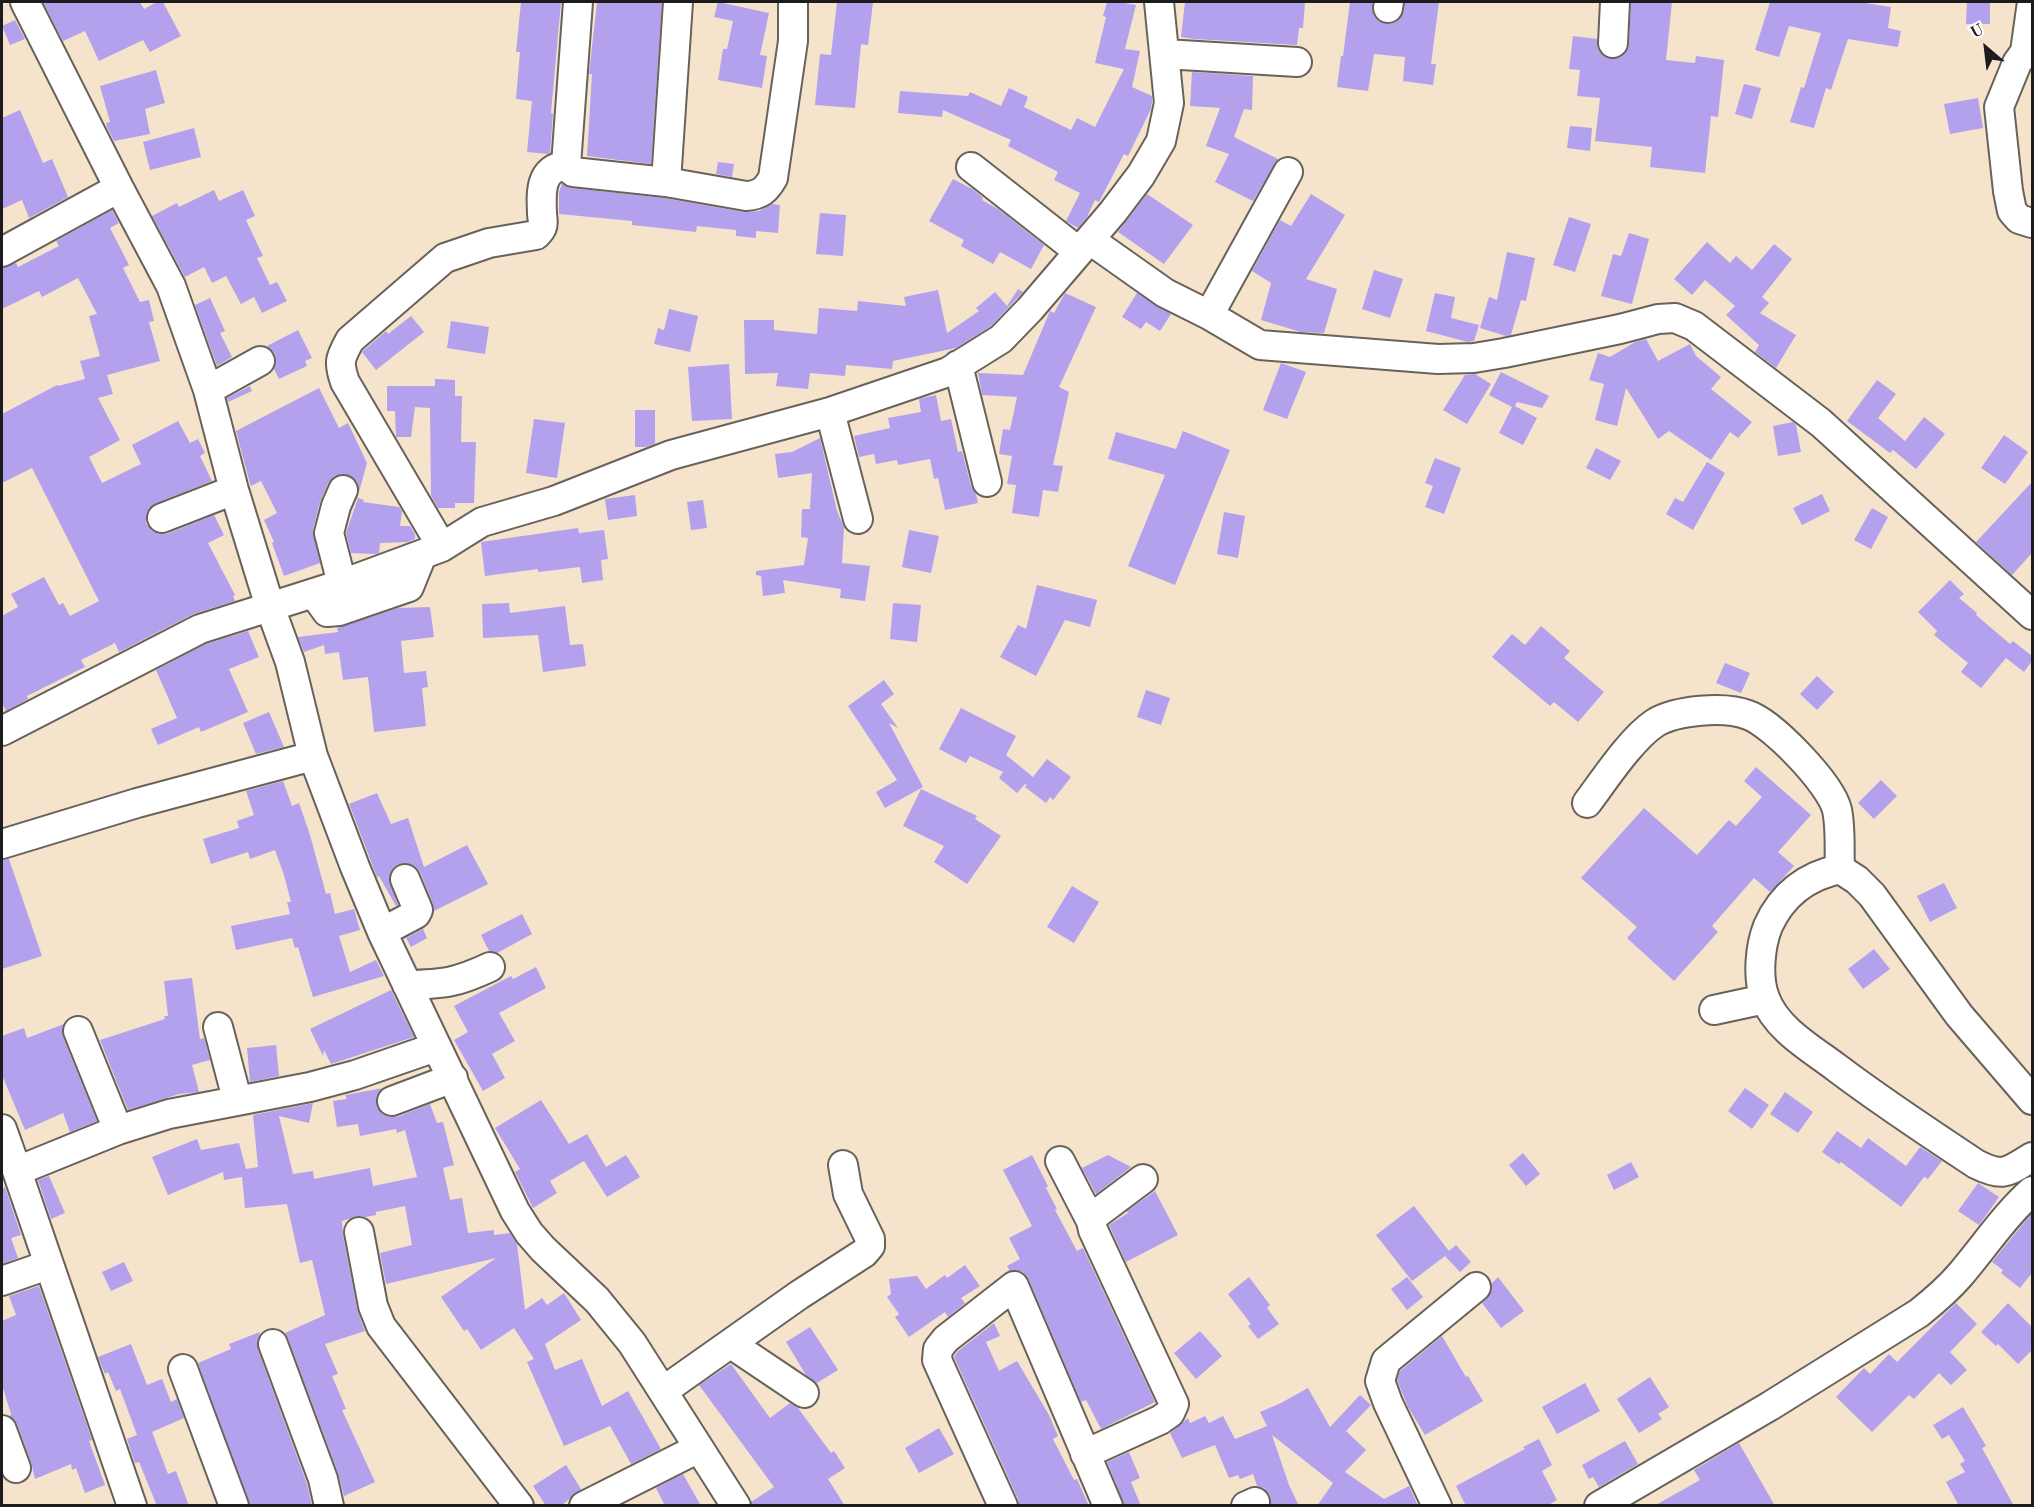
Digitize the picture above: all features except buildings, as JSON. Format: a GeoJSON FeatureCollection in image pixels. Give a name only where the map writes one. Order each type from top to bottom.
{"type":"FeatureCollection","features":[{"type":"Feature","properties":{"kind":"street"},"geometry":{"type":"LineString","coordinates":[[25,2],[171,286],[208,390],[234,490],[270,607],[290,662],[312,756],[382,932],[436,1047],[453,1078],[514,1211],[543,1249],[597,1300],[632,1343],[736,1506]]}},
{"type":"Feature","properties":{"kind":"street"},"geometry":{"type":"LineString","coordinates":[[578,2],[567,165],[573,172],[666,182],[746,196],[757,195],[766,189],[773,178],[793,41],[793,2]]}},
{"type":"Feature","properties":{"kind":"street"},"geometry":{"type":"LineString","coordinates":[[666,182],[678,2]]}},
{"type":"Feature","properties":{"kind":"street"},"geometry":{"type":"LineString","coordinates":[[3,726],[200,629],[314,594],[432,551],[482,522],[554,501],[671,454],[830,412],[948,372],[1001,339],[1084,246],[1141,175],[1161,141],[1169,103],[1159,2]]}},
{"type":"Feature","properties":{"kind":"street"},"geometry":{"type":"LineString","coordinates":[[1613,43],[1615,2]]}},
{"type":"Feature","properties":{"kind":"street"},"geometry":{"type":"LineString","coordinates":[[2032,2],[2029,53],[2017,63],[1999,107],[2004,164],[2012,211],[2019,219],[2032,223]]}},
{"type":"Feature","properties":{"kind":"street"},"geometry":{"type":"LineString","coordinates":[[1165,54],[1297,63]]}},
{"type":"Feature","properties":{"kind":"street"},"geometry":{"type":"LineString","coordinates":[[432,551],[345,382],[339,366],[342,355],[350,340],[445,258],[489,243],[536,235],[543,226],[542,190],[545,176],[557,166],[567,165]]}},
{"type":"Feature","properties":{"kind":"street"},"geometry":{"type":"LineString","coordinates":[[971,166],[1084,246],[1260,345],[1438,359],[1474,358],[1620,329],[1658,319],[1675,318],[1694,326],[1821,423],[2032,615]]}},
{"type":"Feature","properties":{"kind":"street"},"geometry":{"type":"LineString","coordinates":[[1209,315],[1288,172]]}},
{"type":"Feature","properties":{"kind":"street"},"geometry":{"type":"LineString","coordinates":[[2,252],[119,188]]}},
{"type":"Feature","properties":{"kind":"street"},"geometry":{"type":"LineString","coordinates":[[208,390],[260,361]]}},
{"type":"Feature","properties":{"kind":"street"},"geometry":{"type":"LineString","coordinates":[[958,365],[987,482]]}},
{"type":"Feature","properties":{"kind":"street"},"geometry":{"type":"LineString","coordinates":[[830,412],[858,519]]}},
{"type":"Feature","properties":{"kind":"street"},"geometry":{"type":"LineString","coordinates":[[162,518],[234,490]]}},
{"type":"Feature","properties":{"kind":"street"},"geometry":{"type":"LineString","coordinates":[[342,584],[329,533],[343,490]]}},
{"type":"Feature","properties":{"kind":"street"},"geometry":{"type":"LineString","coordinates":[[314,594],[327,612],[333,612],[409,587],[432,551]]}},
{"type":"Feature","properties":{"kind":"street"},"geometry":{"type":"LineString","coordinates":[[1587,802],[1640,735],[1657,722],[1678,715],[1700,712],[1725,710],[1738,712],[1762,722],[1805,763],[1825,786],[1837,810],[1840,869]]}},
{"type":"Feature","properties":{"kind":"street"},"geometry":{"type":"LineString","coordinates":[[2,844],[137,803],[312,756]]}},
{"type":"Feature","properties":{"kind":"street"},"geometry":{"type":"LineString","coordinates":[[2032,1100],[1959,1015],[1872,895],[1857,880],[1840,869],[1821,873],[1804,882],[1774,913],[1762,952],[1761,975],[1765,999],[1776,1017],[1793,1035],[1880,1100],[1990,1172],[2000,1173],[2012,1170],[2032,1157]]}},
{"type":"Feature","properties":{"kind":"street"},"geometry":{"type":"LineString","coordinates":[[382,932],[416,914],[418,910],[405,879]]}},
{"type":"Feature","properties":{"kind":"street"},"geometry":{"type":"LineString","coordinates":[[407,985],[451,983],[464,980],[490,967]]}},
{"type":"Feature","properties":{"kind":"street"},"geometry":{"type":"LineString","coordinates":[[1714,1010],[1765,999]]}},
{"type":"Feature","properties":{"kind":"street"},"geometry":{"type":"LineString","coordinates":[[218,1027],[237,1100]]}},
{"type":"Feature","properties":{"kind":"street"},"geometry":{"type":"LineString","coordinates":[[78,1031],[118,1130]]}},
{"type":"Feature","properties":{"kind":"street"},"geometry":{"type":"LineString","coordinates":[[17,1172],[118,1130],[169,1114],[310,1087],[356,1075],[436,1047]]}},
{"type":"Feature","properties":{"kind":"street"},"geometry":{"type":"LineString","coordinates":[[392,1101],[453,1078]]}},
{"type":"Feature","properties":{"kind":"street"},"geometry":{"type":"LineString","coordinates":[[2,1129],[132,1506]]}},
{"type":"Feature","properties":{"kind":"street"},"geometry":{"type":"LineString","coordinates":[[1060,1161],[1091,1221],[1093,1230],[1174,1404],[1170,1413],[1160,1420],[1085,1454]]}},
{"type":"Feature","properties":{"kind":"street"},"geometry":{"type":"LineString","coordinates":[[663,1391],[799,1295],[864,1253],[870,1246],[870,1239],[848,1194],[843,1165]]}},
{"type":"Feature","properties":{"kind":"street"},"geometry":{"type":"LineString","coordinates":[[1091,1221],[1095,1215],[1143,1179]]}},
{"type":"Feature","properties":{"kind":"street"},"geometry":{"type":"LineString","coordinates":[[1599,1506],[1770,1406],[1919,1312],[1959,1276],[2008,1216],[2032,1191]]}},
{"type":"Feature","properties":{"kind":"street"},"geometry":{"type":"LineString","coordinates":[[359,1232],[373,1306],[381,1326],[519,1506]]}},
{"type":"Feature","properties":{"kind":"street"},"geometry":{"type":"LineString","coordinates":[[2,1281],[48,1265]]}},
{"type":"Feature","properties":{"kind":"street"},"geometry":{"type":"LineString","coordinates":[[1002,1506],[937,1360],[938,1349],[946,1339],[1014,1286],[1108,1506]]}},
{"type":"Feature","properties":{"kind":"street"},"geometry":{"type":"LineString","coordinates":[[1437,1506],[1388,1403],[1380,1381],[1386,1361],[1476,1287]]}},
{"type":"Feature","properties":{"kind":"street"},"geometry":{"type":"LineString","coordinates":[[273,1344],[323,1479],[329,1506]]}},
{"type":"Feature","properties":{"kind":"street"},"geometry":{"type":"LineString","coordinates":[[731,1344],[804,1393]]}},
{"type":"Feature","properties":{"kind":"street"},"geometry":{"type":"LineString","coordinates":[[183,1369],[234,1506]]}},
{"type":"Feature","properties":{"kind":"street"},"geometry":{"type":"LineString","coordinates":[[2,1430],[16,1468]]}},
{"type":"Feature","properties":{"kind":"street"},"geometry":{"type":"LineString","coordinates":[[584,1506],[699,1448]]}}]}
